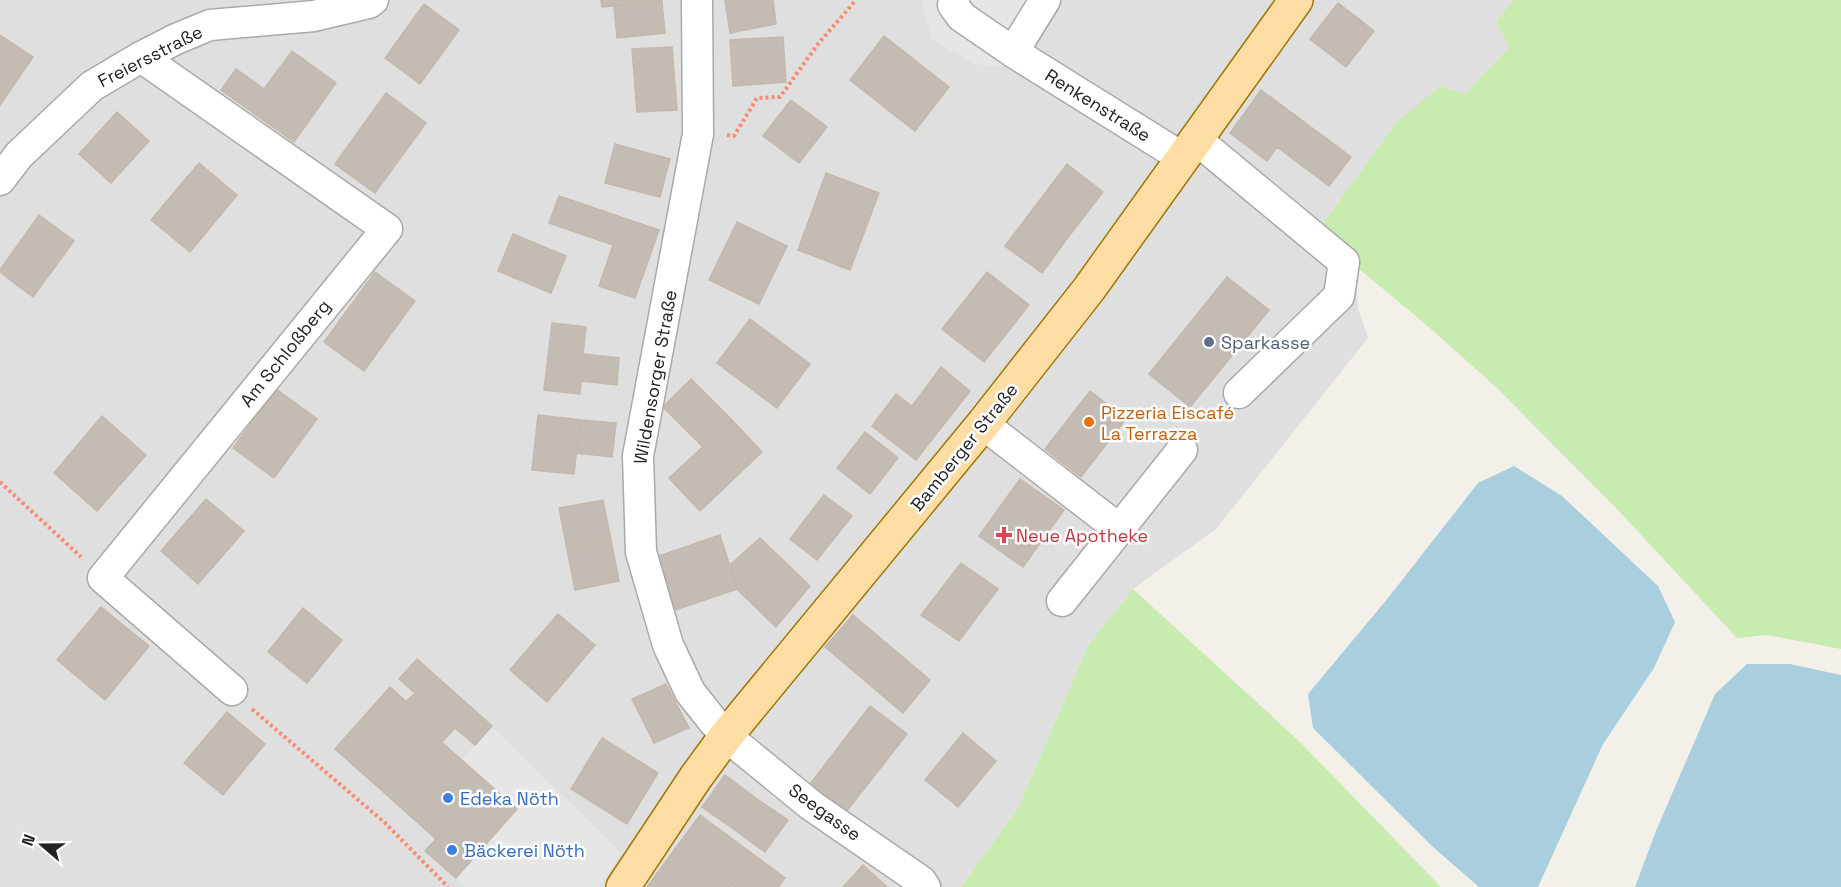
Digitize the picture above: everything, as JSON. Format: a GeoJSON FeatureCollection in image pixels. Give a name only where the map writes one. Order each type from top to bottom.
{"type":"FeatureCollection","features":[{"type":"Feature","properties":{"kind":"main road","name":"Bamberger Straße"},"geometry":{"type":"LineString","coordinates":[[623,887],[726,736],[983,424],[1089,289],[1296,0]]}},
{"type":"Feature","properties":{"kind":"street","name":"Freiersstraße"},"geometry":{"type":"LineString","coordinates":[[0,180],[19,155],[92,86],[176,39],[210,25],[314,16],[369,3],[373,0]]}},
{"type":"Feature","properties":{"kind":"street","name":"Wildensorger Straße"},"geometry":{"type":"LineString","coordinates":[[697,0],[698,134],[638,456],[640,552],[668,645],[690,693],[726,736]]}},
{"type":"Feature","properties":{"kind":"street","name":"Renkenstraße"},"geometry":{"type":"LineString","coordinates":[[954,0],[953,5],[962,17],[1013,52],[1190,149],[1344,262],[1339,296],[1239,393]]}},
{"type":"Feature","properties":{"kind":"street"},"geometry":{"type":"LineString","coordinates":[[1013,52],[1045,0]]}},
{"type":"Feature","properties":{"kind":"street","name":"Am Schloßberg"},"geometry":{"type":"LineString","coordinates":[[103,578],[387,229],[141,57]]}},
{"type":"Feature","properties":{"kind":"street"},"geometry":{"type":"LineString","coordinates":[[983,424],[1119,529]]}},
{"type":"Feature","properties":{"kind":"street"},"geometry":{"type":"LineString","coordinates":[[1062,601],[1182,450]]}},
{"type":"Feature","properties":{"kind":"street"},"geometry":{"type":"LineString","coordinates":[[103,578],[232,690]]}},
{"type":"Feature","properties":{"kind":"street","name":"Seegasse"},"geometry":{"type":"LineString","coordinates":[[726,736],[812,806],[921,881],[925,887]]}},
{"type":"Feature","properties":{"kind":"path"},"geometry":{"type":"LineString","coordinates":[[698,134],[734,136],[757,98],[780,97],[818,44],[856,0]]}},
{"type":"Feature","properties":{"kind":"path"},"geometry":{"type":"LineString","coordinates":[[0,482],[103,578]]}},
{"type":"Feature","properties":{"kind":"path"},"geometry":{"type":"LineString","coordinates":[[232,690],[384,822],[448,887]]}},
{"type":"Feature","properties":{"kind":"shaded area"},"geometry":{"type":"Polygon","coordinates":[[[0,0],[1513,0],[1496,22],[1509,47],[1465,94],[1396,123],[1316,233],[1355,275],[1358,308],[1368,338],[1216,529],[1133,589],[1089,644],[1018,808],[961,887],[0,887],[0,0]]]}},
{"type":"Feature","properties":{"kind":"shaded area"},"geometry":{"type":"Polygon","coordinates":[[[921,0],[1063,0],[1019,67],[974,64],[932,39],[921,0]]]}},
{"type":"Feature","properties":{"kind":"shaded area"},"geometry":{"type":"Polygon","coordinates":[[[492,726],[621,853],[599,887],[465,887],[456,878],[517,809],[462,760],[492,726]]]}},
{"type":"Feature","properties":{"kind":"green space"},"geometry":{"type":"Polygon","coordinates":[[[1513,0],[1841,0],[1841,649],[1767,635],[1737,638],[1616,508],[1496,387],[1423,322],[1316,233],[1396,123],[1440,86],[1465,94],[1509,47],[1496,22],[1513,0]]]}},
{"type":"Feature","properties":{"kind":"green space"},"geometry":{"type":"Polygon","coordinates":[[[1133,589],[1300,742],[1441,887],[961,887],[1018,808],[1089,644],[1133,589]]]}},
{"type":"Feature","properties":{"kind":"water"},"geometry":{"type":"Polygon","coordinates":[[[1514,466],[1562,496],[1658,586],[1675,622],[1654,668],[1603,744],[1538,887],[1479,887],[1433,847],[1313,728],[1308,694],[1388,598],[1478,483],[1514,466]]]}},
{"type":"Feature","properties":{"kind":"water"},"geometry":{"type":"Polygon","coordinates":[[[1747,664],[1790,664],[1841,675],[1841,887],[1635,887],[1656,831],[1715,694],[1747,664]]]}},
{"type":"Feature","properties":{"kind":"building"},"geometry":{"type":"Polygon","coordinates":[[[601,0],[662,0],[662,2],[602,7],[601,0]]]}},
{"type":"Feature","properties":{"kind":"building"},"geometry":{"type":"Polygon","coordinates":[[[725,0],[773,0],[776,24],[730,33],[725,0]]]}},
{"type":"Feature","properties":{"kind":"building"},"geometry":{"type":"Polygon","coordinates":[[[662,2],[665,33],[617,38],[614,6],[662,2]]]}},
{"type":"Feature","properties":{"kind":"building"},"geometry":{"type":"Polygon","coordinates":[[[1338,3],[1374,31],[1346,67],[1310,39],[1338,3]]]}},
{"type":"Feature","properties":{"kind":"building"},"geometry":{"type":"Polygon","coordinates":[[[424,4],[459,30],[420,84],[385,58],[424,4]]]}},
{"type":"Feature","properties":{"kind":"building"},"geometry":{"type":"Polygon","coordinates":[[[0,35],[33,57],[0,105],[0,35]]]}},
{"type":"Feature","properties":{"kind":"building"},"geometry":{"type":"Polygon","coordinates":[[[884,36],[917,62],[883,106],[850,80],[884,36]]]}},
{"type":"Feature","properties":{"kind":"building"},"geometry":{"type":"Polygon","coordinates":[[[783,37],[786,82],[733,86],[730,40],[783,37]]]}},
{"type":"Feature","properties":{"kind":"building"},"geometry":{"type":"Polygon","coordinates":[[[672,47],[677,110],[637,112],[632,49],[672,47]]]}},
{"type":"Feature","properties":{"kind":"building"},"geometry":{"type":"Polygon","coordinates":[[[292,51],[336,83],[294,142],[221,90],[236,69],[264,89],[292,51]]]}},
{"type":"Feature","properties":{"kind":"building"},"geometry":{"type":"Polygon","coordinates":[[[917,62],[949,87],[915,131],[883,106],[917,62]]]}},
{"type":"Feature","properties":{"kind":"building"},"geometry":{"type":"Polygon","coordinates":[[[1261,90],[1351,157],[1329,186],[1277,147],[1267,161],[1230,133],[1261,90]]]}},
{"type":"Feature","properties":{"kind":"building"},"geometry":{"type":"Polygon","coordinates":[[[386,93],[426,123],[375,193],[335,164],[386,93]]]}},
{"type":"Feature","properties":{"kind":"building"},"geometry":{"type":"Polygon","coordinates":[[[791,100],[827,127],[799,163],[763,136],[791,100]]]}},
{"type":"Feature","properties":{"kind":"building"},"geometry":{"type":"Polygon","coordinates":[[[117,112],[149,141],[111,183],[79,154],[117,112]]]}},
{"type":"Feature","properties":{"kind":"building"},"geometry":{"type":"Polygon","coordinates":[[[615,144],[670,159],[660,197],[605,183],[615,144]]]}},
{"type":"Feature","properties":{"kind":"building"},"geometry":{"type":"Polygon","coordinates":[[[199,163],[237,195],[190,252],[151,220],[199,163]]]}},
{"type":"Feature","properties":{"kind":"building"},"geometry":{"type":"Polygon","coordinates":[[[1067,164],[1103,192],[1066,240],[1030,213],[1067,164]]]}},
{"type":"Feature","properties":{"kind":"building"},"geometry":{"type":"Polygon","coordinates":[[[826,173],[879,193],[850,270],[798,250],[826,173]]]}},
{"type":"Feature","properties":{"kind":"building"},"geometry":{"type":"Polygon","coordinates":[[[559,196],[659,230],[635,298],[599,286],[613,245],[549,223],[559,196]]]}},
{"type":"Feature","properties":{"kind":"building"},"geometry":{"type":"Polygon","coordinates":[[[1030,213],[1066,240],[1042,273],[1005,246],[1030,213]]]}},
{"type":"Feature","properties":{"kind":"building"},"geometry":{"type":"Polygon","coordinates":[[[39,215],[74,241],[33,297],[0,270],[39,215]]]}},
{"type":"Feature","properties":{"kind":"building"},"geometry":{"type":"Polygon","coordinates":[[[737,222],[787,246],[759,304],[709,280],[737,222]]]}},
{"type":"Feature","properties":{"kind":"building"},"geometry":{"type":"Polygon","coordinates":[[[513,234],[566,256],[551,293],[498,271],[513,234]]]}},
{"type":"Feature","properties":{"kind":"building"},"geometry":{"type":"Polygon","coordinates":[[[375,272],[415,301],[364,371],[324,342],[375,272]]]}},
{"type":"Feature","properties":{"kind":"building"},"geometry":{"type":"Polygon","coordinates":[[[987,272],[1029,305],[984,362],[942,329],[987,272]]]}},
{"type":"Feature","properties":{"kind":"building","name":"Sparkasse"},"geometry":{"type":"Polygon","coordinates":[[[1227,277],[1269,310],[1190,407],[1149,374],[1227,277]]]}},
{"type":"Feature","properties":{"kind":"building"},"geometry":{"type":"Polygon","coordinates":[[[750,319],[810,364],[777,408],[717,363],[750,319]]]}},
{"type":"Feature","properties":{"kind":"building"},"geometry":{"type":"Polygon","coordinates":[[[552,323],[586,327],[583,354],[619,358],[617,385],[581,381],[580,394],[544,390],[552,323]]]}},
{"type":"Feature","properties":{"kind":"building"},"geometry":{"type":"Polygon","coordinates":[[[941,367],[970,391],[941,428],[912,406],[941,367]]]}},
{"type":"Feature","properties":{"kind":"building"},"geometry":{"type":"Polygon","coordinates":[[[691,379],[732,420],[703,447],[663,407],[691,379]]]}},
{"type":"Feature","properties":{"kind":"building"},"geometry":{"type":"Polygon","coordinates":[[[276,389],[317,419],[274,478],[233,448],[276,389]]]}},
{"type":"Feature","properties":{"kind":"building"},"geometry":{"type":"Polygon","coordinates":[[[1090,391],[1126,419],[1081,477],[1045,449],[1090,391]]]}},
{"type":"Feature","properties":{"kind":"building"},"geometry":{"type":"Polygon","coordinates":[[[896,394],[941,428],[916,460],[872,426],[896,394]]]}},
{"type":"Feature","properties":{"kind":"building"},"geometry":{"type":"Polygon","coordinates":[[[538,415],[580,420],[574,474],[532,470],[538,415]]]}},
{"type":"Feature","properties":{"kind":"building"},"geometry":{"type":"Polygon","coordinates":[[[102,416],[146,455],[97,511],[54,473],[102,416]]]}},
{"type":"Feature","properties":{"kind":"building"},"geometry":{"type":"Polygon","coordinates":[[[580,420],[616,423],[612,457],[576,453],[580,420]]]}},
{"type":"Feature","properties":{"kind":"building"},"geometry":{"type":"Polygon","coordinates":[[[732,420],[762,452],[700,511],[669,478],[732,420]]]}},
{"type":"Feature","properties":{"kind":"building"},"geometry":{"type":"Polygon","coordinates":[[[865,432],[898,458],[870,494],[837,468],[865,432]]]}},
{"type":"Feature","properties":{"kind":"building"},"geometry":{"type":"Polygon","coordinates":[[[1020,479],[1064,510],[1023,567],[979,536],[1020,479]]]}},
{"type":"Feature","properties":{"kind":"building"},"geometry":{"type":"Polygon","coordinates":[[[824,495],[852,516],[817,560],[790,539],[824,495]]]}},
{"type":"Feature","properties":{"kind":"building"},"geometry":{"type":"Polygon","coordinates":[[[206,499],[244,531],[198,584],[161,551],[206,499]]]}},
{"type":"Feature","properties":{"kind":"building"},"geometry":{"type":"Polygon","coordinates":[[[603,500],[611,540],[567,549],[559,508],[603,500]]]}},
{"type":"Feature","properties":{"kind":"building"},"geometry":{"type":"Polygon","coordinates":[[[720,535],[737,589],[675,610],[659,556],[720,535]]]}},
{"type":"Feature","properties":{"kind":"building"},"geometry":{"type":"Polygon","coordinates":[[[760,538],[810,586],[776,627],[737,589],[731,564],[760,538]]]}},
{"type":"Feature","properties":{"kind":"building"},"geometry":{"type":"Polygon","coordinates":[[[611,540],[619,581],[575,590],[567,549],[611,540]]]}},
{"type":"Feature","properties":{"kind":"building"},"geometry":{"type":"Polygon","coordinates":[[[961,563],[998,589],[959,641],[921,615],[961,563]]]}},
{"type":"Feature","properties":{"kind":"building"},"geometry":{"type":"Polygon","coordinates":[[[101,607],[149,646],[105,700],[57,660],[101,607]]]}},
{"type":"Feature","properties":{"kind":"building"},"geometry":{"type":"Polygon","coordinates":[[[303,608],[342,640],[307,683],[268,652],[303,608]]]}},
{"type":"Feature","properties":{"kind":"building"},"geometry":{"type":"Polygon","coordinates":[[[558,614],[595,645],[547,702],[510,670],[558,614]]]}},
{"type":"Feature","properties":{"kind":"building"},"geometry":{"type":"Polygon","coordinates":[[[853,615],[930,680],[903,713],[825,647],[853,615]]]}},
{"type":"Feature","properties":{"kind":"building"},"geometry":{"type":"Polygon","coordinates":[[[417,659],[492,726],[475,745],[455,728],[442,742],[429,731],[433,726],[406,702],[415,693],[399,679],[417,659]]]}},
{"type":"Feature","properties":{"kind":"building"},"geometry":{"type":"Polygon","coordinates":[[[666,684],[689,728],[654,743],[632,699],[666,684]]]}},
{"type":"Feature","properties":{"kind":"building"},"geometry":{"type":"Polygon","coordinates":[[[390,687],[433,726],[379,788],[335,749],[390,687]]]}},
{"type":"Feature","properties":{"kind":"building"},"geometry":{"type":"Polygon","coordinates":[[[870,706],[907,734],[846,812],[810,784],[870,706]]]}},
{"type":"Feature","properties":{"kind":"building"},"geometry":{"type":"Polygon","coordinates":[[[227,712],[265,744],[223,795],[184,763],[227,712]]]}},
{"type":"Feature","properties":{"kind":"building","name":"Edeka Nöth"},"geometry":{"type":"Polygon","coordinates":[[[429,731],[517,809],[456,878],[425,851],[436,839],[379,788],[429,731]]]}},
{"type":"Feature","properties":{"kind":"building"},"geometry":{"type":"Polygon","coordinates":[[[963,733],[996,761],[958,807],[925,780],[963,733]]]}},
{"type":"Feature","properties":{"kind":"building"},"geometry":{"type":"Polygon","coordinates":[[[602,738],[658,773],[627,824],[571,789],[602,738]]]}},
{"type":"Feature","properties":{"kind":"building"},"geometry":{"type":"Polygon","coordinates":[[[725,775],[757,799],[735,830],[702,807],[725,775]]]}},
{"type":"Feature","properties":{"kind":"building"},"geometry":{"type":"Polygon","coordinates":[[[757,799],[788,820],[765,852],[735,830],[757,799]]]}},
{"type":"Feature","properties":{"kind":"building"},"geometry":{"type":"Polygon","coordinates":[[[700,815],[785,878],[778,887],[734,887],[731,885],[729,887],[647,887],[700,815]]]}},
{"type":"Feature","properties":{"kind":"building"},"geometry":{"type":"Polygon","coordinates":[[[863,865],[887,887],[843,887],[863,865]]]}},
{"type":"Feature","properties":{"kind":"place","name":"Sparkasse"},"geometry":{"type":"Point","coordinates":[1209,342]}},
{"type":"Feature","properties":{"kind":"place","name":"Pizzeria Eiscafé La Terrazza"},"geometry":{"type":"Point","coordinates":[1089,422]}},
{"type":"Feature","properties":{"kind":"place","name":"Neue Apotheke"},"geometry":{"type":"Point","coordinates":[1004,535]}},
{"type":"Feature","properties":{"kind":"place","name":"Edeka Nöth"},"geometry":{"type":"Point","coordinates":[448,798]}},
{"type":"Feature","properties":{"kind":"place","name":"Bäckerei Nöth"},"geometry":{"type":"Point","coordinates":[452,850]}}]}
